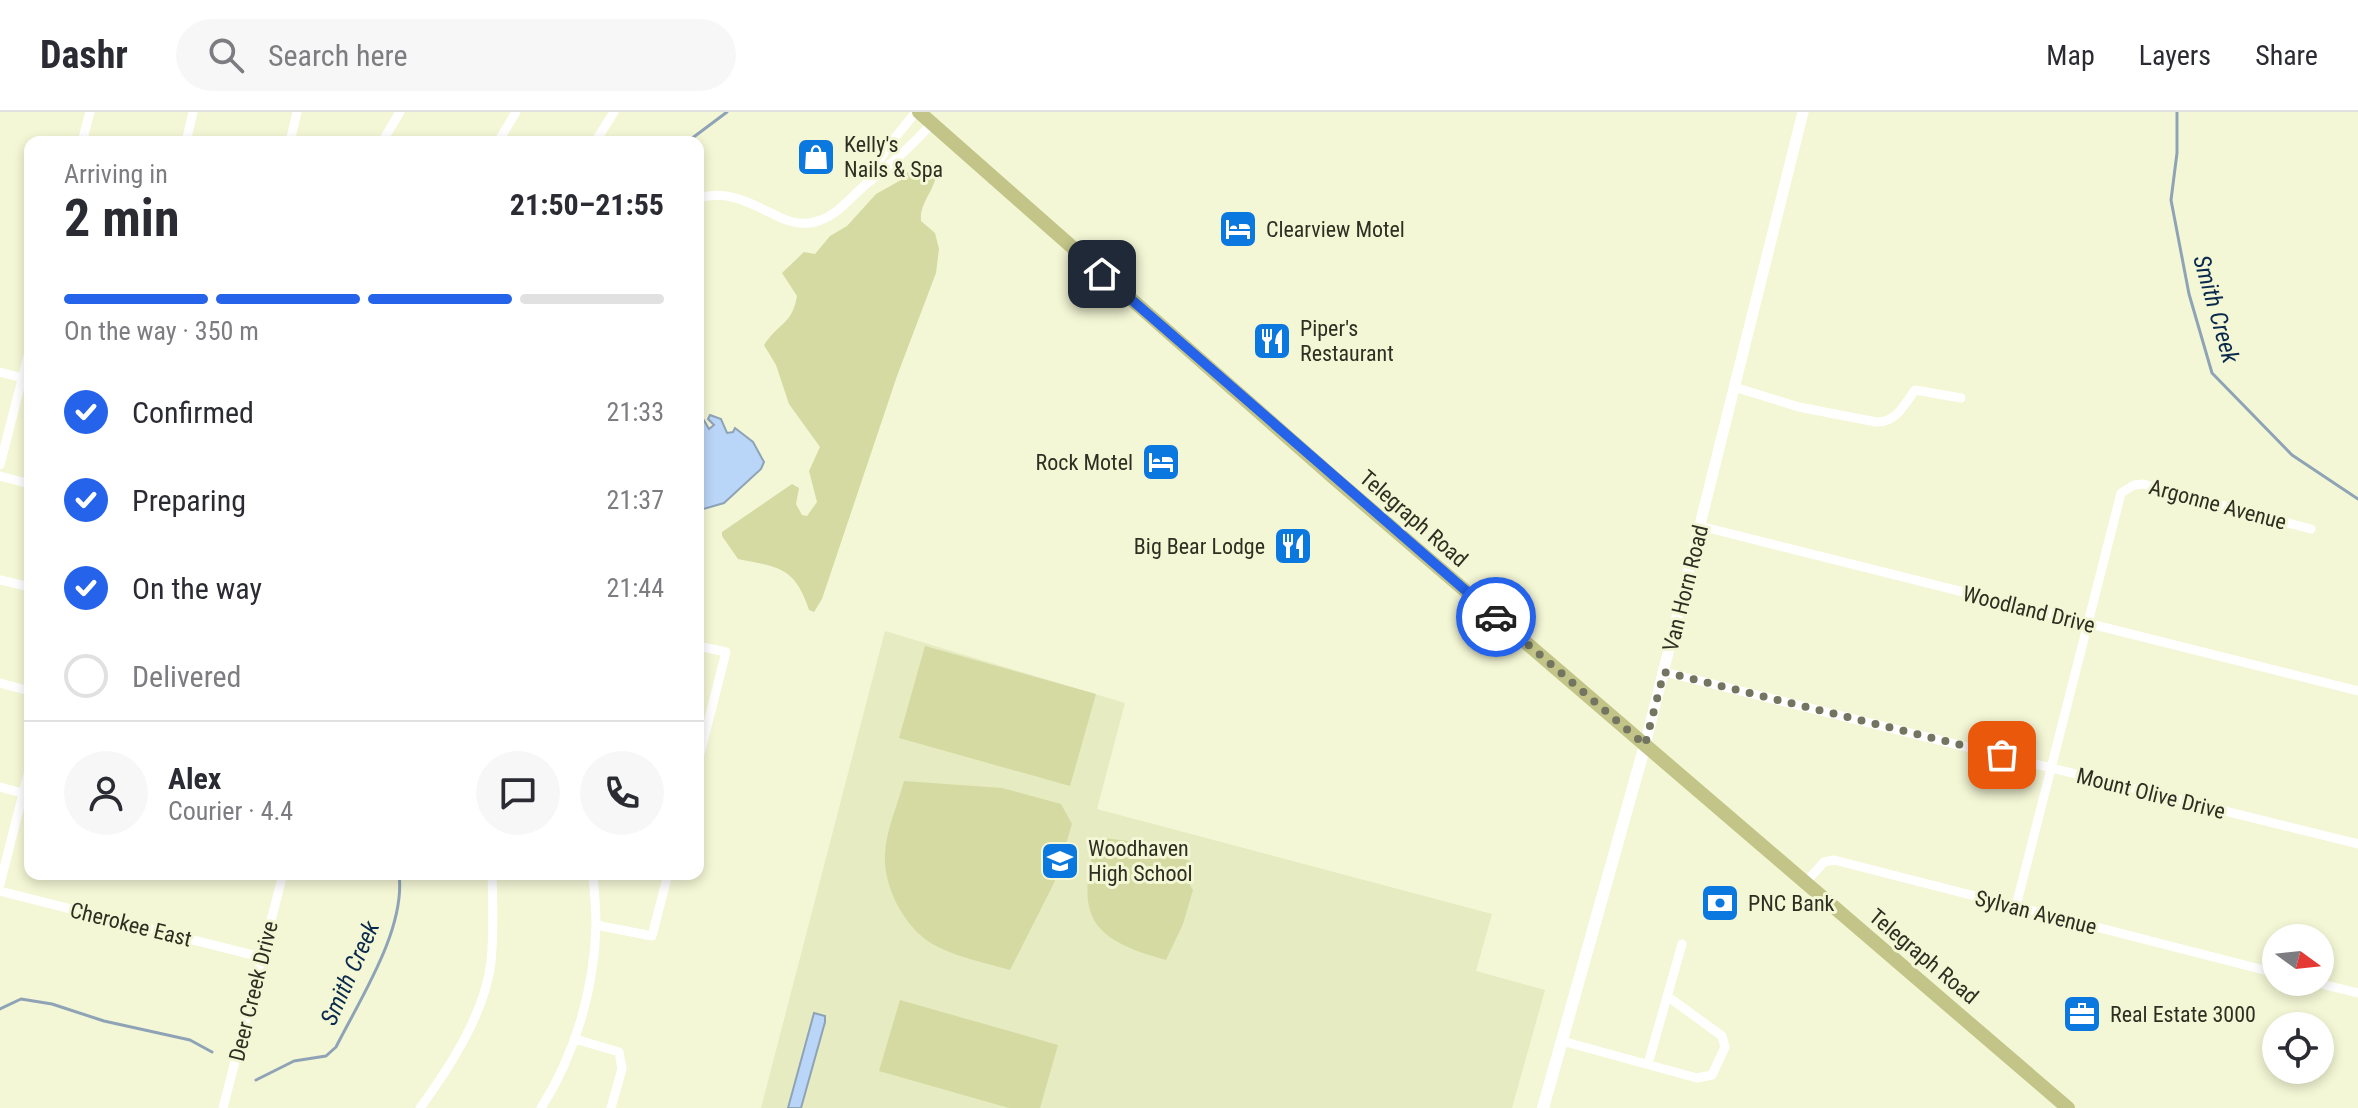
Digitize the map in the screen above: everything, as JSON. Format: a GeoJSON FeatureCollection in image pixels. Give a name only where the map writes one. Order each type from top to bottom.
{"type":"FeatureCollection","features":[{"type":"Feature","properties":{"kind":"main road","name":"Telegraph Road"},"geometry":{"type":"LineString","coordinates":[[918,112],[1345,488],[2068,1108]]}},
{"type":"Feature","properties":{"kind":"main road","name":"Van Horn Road"},"geometry":{"type":"LineString","coordinates":[[1543,1108],[1645,745]]}},
{"type":"Feature","properties":{"kind":"street"},"geometry":{"type":"LineString","coordinates":[[84,136],[90,112]]}},
{"type":"Feature","properties":{"kind":"street"},"geometry":{"type":"LineString","coordinates":[[187,136],[193,112]]}},
{"type":"Feature","properties":{"kind":"street"},"geometry":{"type":"LineString","coordinates":[[291,136],[297,112]]}},
{"type":"Feature","properties":{"kind":"street"},"geometry":{"type":"LineString","coordinates":[[386,136],[400,112]]}},
{"type":"Feature","properties":{"kind":"street"},"geometry":{"type":"LineString","coordinates":[[502,136],[516,112]]}},
{"type":"Feature","properties":{"kind":"street"},"geometry":{"type":"LineString","coordinates":[[599,136],[614,112]]}},
{"type":"Feature","properties":{"kind":"street"},"geometry":{"type":"LineString","coordinates":[[864,187],[889,145],[918,112]]}},
{"type":"Feature","properties":{"kind":"street","name":"Van Horn Road"},"geometry":{"type":"LineString","coordinates":[[1645,745],[1803,112]]}},
{"type":"Feature","properties":{"kind":"street"},"geometry":{"type":"LineString","coordinates":[[704,197],[718,194],[735,196],[788,220],[813,223],[839,211],[890,167],[932,123]]}},
{"type":"Feature","properties":{"kind":"street"},"geometry":{"type":"LineString","coordinates":[[0,372],[24,378]]}},
{"type":"Feature","properties":{"kind":"street"},"geometry":{"type":"LineString","coordinates":[[0,465],[24,386]]}},
{"type":"Feature","properties":{"kind":"street"},"geometry":{"type":"LineString","coordinates":[[1734,387],[1799,407],[1876,422],[1886,422],[1896,416],[1915,390],[1961,398]]}},
{"type":"Feature","properties":{"kind":"street"},"geometry":{"type":"LineString","coordinates":[[0,476],[24,482]]}},
{"type":"Feature","properties":{"kind":"street","name":"Argonne Avenue"},"geometry":{"type":"LineString","coordinates":[[2086,623],[2117,500],[2126,488],[2143,484],[2311,529]]}},
{"type":"Feature","properties":{"kind":"street","name":"Woodland Drive"},"geometry":{"type":"LineString","coordinates":[[1700,526],[2358,691]]}},
{"type":"Feature","properties":{"kind":"street"},"geometry":{"type":"LineString","coordinates":[[0,580],[24,586]]}},
{"type":"Feature","properties":{"kind":"street"},"geometry":{"type":"LineString","coordinates":[[2016,906],[2086,623]]}},
{"type":"Feature","properties":{"kind":"street"},"geometry":{"type":"LineString","coordinates":[[704,647],[726,652],[704,738]]}},
{"type":"Feature","properties":{"kind":"street","name":"Mount Olive Drive"},"geometry":{"type":"LineString","coordinates":[[1664,672],[2358,844]]}},
{"type":"Feature","properties":{"kind":"street"},"geometry":{"type":"LineString","coordinates":[[0,683],[24,689]]}},
{"type":"Feature","properties":{"kind":"street"},"geometry":{"type":"LineString","coordinates":[[0,787],[24,793]]}},
{"type":"Feature","properties":{"kind":"street"},"geometry":{"type":"LineString","coordinates":[[0,884],[24,804]]}},
{"type":"Feature","properties":{"kind":"street","name":"Sylvan Avenue"},"geometry":{"type":"LineString","coordinates":[[1805,883],[1824,862],[1834,860],[2262,969]]}},
{"type":"Feature","properties":{"kind":"street","name":"Deer Creek Drive"},"geometry":{"type":"LineString","coordinates":[[223,1108],[281,880]]}},
{"type":"Feature","properties":{"kind":"street"},"geometry":{"type":"LineString","coordinates":[[420,1108],[447,1072],[473,1022],[490,965],[492,880]]}},
{"type":"Feature","properties":{"kind":"street"},"geometry":{"type":"LineString","coordinates":[[541,1108],[575,1039],[590,979],[596,925],[593,880]]}},
{"type":"Feature","properties":{"kind":"street"},"geometry":{"type":"LineString","coordinates":[[596,925],[652,936],[666,880]]}},
{"type":"Feature","properties":{"kind":"street","name":"Cherokee East"},"geometry":{"type":"LineString","coordinates":[[0,891],[261,957]]}},
{"type":"Feature","properties":{"kind":"street"},"geometry":{"type":"LineString","coordinates":[[1648,1064],[1682,944]]}},
{"type":"Feature","properties":{"kind":"street"},"geometry":{"type":"LineString","coordinates":[[2334,987],[2358,993]]}},
{"type":"Feature","properties":{"kind":"street"},"geometry":{"type":"LineString","coordinates":[[1562,1041],[1697,1078],[1707,1078],[1716,1071],[1725,1040],[1720,1033],[1667,996]]}},
{"type":"Feature","properties":{"kind":"street"},"geometry":{"type":"LineString","coordinates":[[575,1039],[619,1052],[622,1069],[611,1108]]}},
{"type":"Feature","properties":{"kind":"shaded area"},"geometry":{"type":"Polygon","coordinates":[[[931,162],[937,169],[921,214],[921,221],[935,233],[939,249],[936,273],[897,376],[822,599],[814,612],[809,610],[798,585],[784,571],[738,559],[722,536],[722,532],[792,484],[799,488],[796,504],[802,515],[807,516],[817,502],[809,471],[820,447],[789,404],[776,365],[764,345],[792,313],[795,305],[797,296],[782,273],[804,252],[815,254],[830,236],[847,226],[876,194],[901,180],[915,164],[931,162]]]}},
{"type":"Feature","properties":{"kind":"shaded area","name":"Woodhaven High School"},"geometry":{"type":"Polygon","coordinates":[[[885,631],[1125,703],[1097,809],[1492,914],[1476,971],[1545,990],[1512,1108],[761,1108],[885,631]]]}},
{"type":"Feature","properties":{"kind":"shaded area"},"geometry":{"type":"Polygon","coordinates":[[[925,646],[1096,694],[1070,786],[899,738],[925,646]]]}},
{"type":"Feature","properties":{"kind":"shaded area"},"geometry":{"type":"Polygon","coordinates":[[[904,781],[1002,788],[1061,804],[1072,824],[1054,883],[1010,970],[938,947],[916,931],[899,908],[888,881],[885,854],[904,781]]]}},
{"type":"Feature","properties":{"kind":"shaded area"},"geometry":{"type":"Polygon","coordinates":[[[1097,837],[1171,851],[1174,856],[1190,861],[1194,869],[1190,885],[1193,890],[1183,924],[1166,960],[1119,943],[1094,920],[1088,886],[1097,837]]]}},
{"type":"Feature","properties":{"kind":"shaded area"},"geometry":{"type":"Polygon","coordinates":[[[900,1000],[1058,1045],[1040,1108],[1009,1108],[879,1071],[900,1000]]]}},
{"type":"Feature","properties":{"kind":"water"},"geometry":{"type":"Polygon","coordinates":[[[710,415],[721,419],[727,433],[735,428],[753,442],[764,462],[761,469],[724,503],[704,509],[704,420],[709,429],[714,425],[708,419],[710,415]]]}},
{"type":"Feature","properties":{"kind":"water"},"geometry":{"type":"Polygon","coordinates":[[[814,1013],[825,1016],[825,1022],[801,1108],[788,1108],[814,1013]]]}},
{"type":"Feature","properties":{"kind":"waterway","name":"Smith Creek"},"geometry":{"type":"LineString","coordinates":[[695,136],[727,112]]}},
{"type":"Feature","properties":{"kind":"waterway","name":"Smith Creek"},"geometry":{"type":"LineString","coordinates":[[2177,112],[2177,153],[2171,200],[2189,294],[2212,373],[2292,455],[2358,499]]}},
{"type":"Feature","properties":{"kind":"waterway","name":"Smith Creek"},"geometry":{"type":"LineString","coordinates":[[256,1080],[294,1061],[326,1056],[336,1047],[388,940],[395,917],[399,880]]}},
{"type":"Feature","properties":{"kind":"waterway","name":"Smith Creek"},"geometry":{"type":"LineString","coordinates":[[0,1009],[21,999],[52,1004],[104,1021],[190,1040],[212,1052]]}},
{"type":"Feature","properties":{"kind":"way so far"},"geometry":{"type":"LineString","coordinates":[[1496,617],[1645,745],[1664,672],[2002,755]]}},
{"type":"Feature","properties":{"kind":"place","name":"Kelly's Nails & Spa"},"geometry":{"type":"Point","coordinates":[816,157]}},
{"type":"Feature","properties":{"kind":"place","name":"Clearview Motel"},"geometry":{"type":"Point","coordinates":[1238,229]}},
{"type":"Feature","properties":{"kind":"place","name":"Piper's Restaurant"},"geometry":{"type":"Point","coordinates":[1272,341]}},
{"type":"Feature","properties":{"kind":"place","name":"Rock Motel"},"geometry":{"type":"Point","coordinates":[1161,462]}},
{"type":"Feature","properties":{"kind":"place","name":"Big Bear Lodge"},"geometry":{"type":"Point","coordinates":[1293,546]}},
{"type":"Feature","properties":{"kind":"place","name":"Woodhaven High School"},"geometry":{"type":"Point","coordinates":[1060,861]}},
{"type":"Feature","properties":{"kind":"place","name":"PNC Bank"},"geometry":{"type":"Point","coordinates":[1720,903]}},
{"type":"Feature","properties":{"kind":"place","name":"Real Estate 3000"},"geometry":{"type":"Point","coordinates":[2082,1014]}},
{"type":"Feature","properties":{"kind":"route"},"geometry":{"type":"LineString","coordinates":[[1102,274],[1496,617]]}}]}
